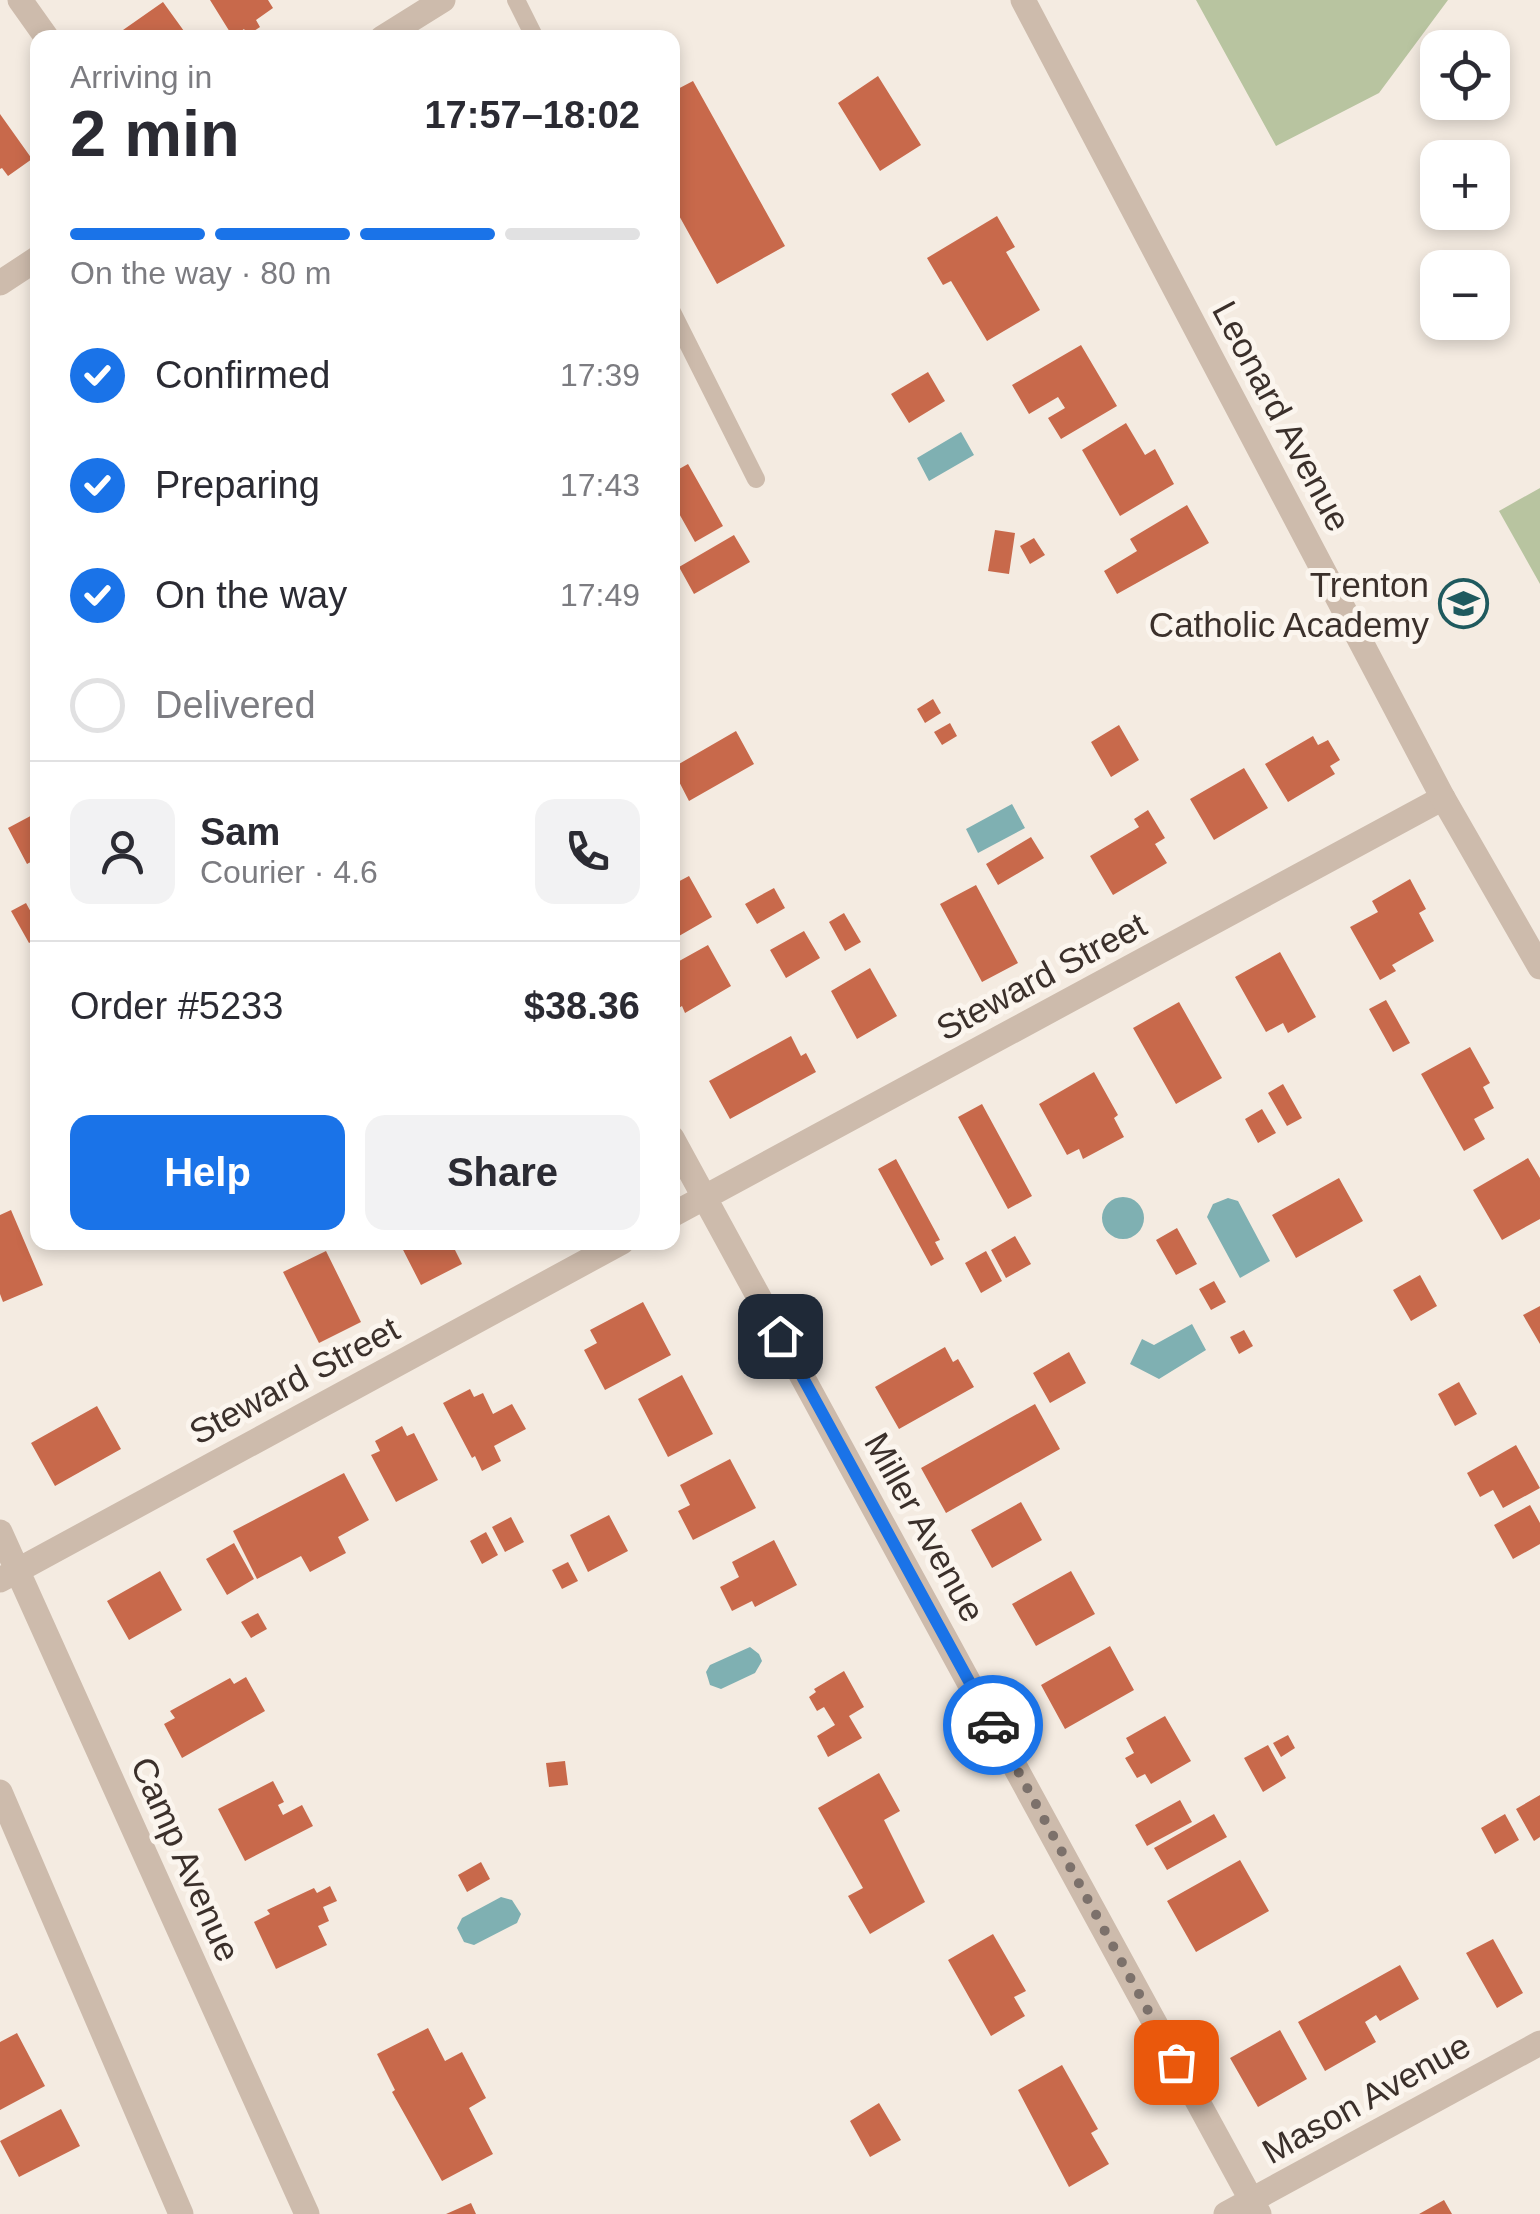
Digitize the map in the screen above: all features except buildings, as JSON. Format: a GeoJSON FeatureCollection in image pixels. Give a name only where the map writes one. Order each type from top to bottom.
{"type":"FeatureCollection","features":[{"type":"Feature","properties":{"kind":"street"},"geometry":{"type":"LineString","coordinates":[[20,0],[41,30]]}},
{"type":"Feature","properties":{"kind":"street"},"geometry":{"type":"LineString","coordinates":[[395,30],[442,0]]}},
{"type":"Feature","properties":{"kind":"street","name":"Leonard Avenue"},"geometry":{"type":"LineString","coordinates":[[1023,0],[1443,798],[1540,967]]}},
{"type":"Feature","properties":{"kind":"street"},"geometry":{"type":"LineString","coordinates":[[0,283],[30,263]]}},
{"type":"Feature","properties":{"kind":"street","name":"Steward Street"},"geometry":{"type":"LineString","coordinates":[[680,1211],[1443,798]]}},
{"type":"Feature","properties":{"kind":"street","name":"Miller Avenue"},"geometry":{"type":"LineString","coordinates":[[680,1153],[1256,2207]]}},
{"type":"Feature","properties":{"kind":"street","name":"Steward Street"},"geometry":{"type":"LineString","coordinates":[[9,1575],[607,1250]]}},
{"type":"Feature","properties":{"kind":"street","name":"Camp Avenue"},"geometry":{"type":"LineString","coordinates":[[0,1532],[9,1575],[307,2214]]}},
{"type":"Feature","properties":{"kind":"street"},"geometry":{"type":"LineString","coordinates":[[0,1792],[181,2214]]}},
{"type":"Feature","properties":{"kind":"street","name":"Mason Avenue"},"geometry":{"type":"LineString","coordinates":[[1226,2214],[1256,2207],[1540,2044]]}},
{"type":"Feature","properties":{"kind":"lane"},"geometry":{"type":"LineString","coordinates":[[516,0],[531,30]]}},
{"type":"Feature","properties":{"kind":"lane"},"geometry":{"type":"LineString","coordinates":[[680,328],[756,479]]}},
{"type":"Feature","properties":{"kind":"green space"},"geometry":{"type":"Polygon","coordinates":[[[1196,0],[1448,0],[1426,30],[1420,30],[1420,38],[1379,93],[1276,146],[1196,0]]]}},
{"type":"Feature","properties":{"kind":"green space"},"geometry":{"type":"Polygon","coordinates":[[[1540,488],[1540,584],[1499,511],[1540,488]]]}},
{"type":"Feature","properties":{"kind":"water"},"geometry":{"type":"Polygon","coordinates":[[[961,432],[974,455],[929,481],[917,458],[961,432]]]}},
{"type":"Feature","properties":{"kind":"water"},"geometry":{"type":"Polygon","coordinates":[[[1012,804],[1025,828],[978,853],[966,829],[1012,804]]]}},
{"type":"Feature","properties":{"kind":"water"},"geometry":{"type":"Polygon","coordinates":[[[1123,1197],[1138,1203],[1144,1218],[1138,1233],[1123,1239],[1108,1233],[1102,1218],[1108,1203],[1123,1197]]]}},
{"type":"Feature","properties":{"kind":"water"},"geometry":{"type":"Polygon","coordinates":[[[1228,1198],[1238,1201],[1270,1261],[1240,1278],[1207,1217],[1213,1204],[1228,1198]]]}},
{"type":"Feature","properties":{"kind":"water"},"geometry":{"type":"Polygon","coordinates":[[[1192,1324],[1206,1350],[1159,1379],[1130,1364],[1142,1339],[1154,1345],[1192,1324]]]}},
{"type":"Feature","properties":{"kind":"water"},"geometry":{"type":"Polygon","coordinates":[[[750,1647],[762,1661],[755,1673],[721,1689],[710,1685],[706,1672],[710,1665],[750,1647]]]}},
{"type":"Feature","properties":{"kind":"water"},"geometry":{"type":"Polygon","coordinates":[[[501,1897],[512,1900],[521,1914],[517,1923],[474,1945],[464,1942],[457,1928],[462,1918],[501,1897]]]}},
{"type":"Feature","properties":{"kind":"way so far"},"geometry":{"type":"LineString","coordinates":[[993,1725],[1176,2062]]}},
{"type":"Feature","properties":{"kind":"place","name":"Trenton Catholic Academy"},"geometry":{"type":"Point","coordinates":[1464,604]}},
{"type":"Feature","properties":{"kind":"route"},"geometry":{"type":"LineString","coordinates":[[780,1336],[993,1725]]}}]}
